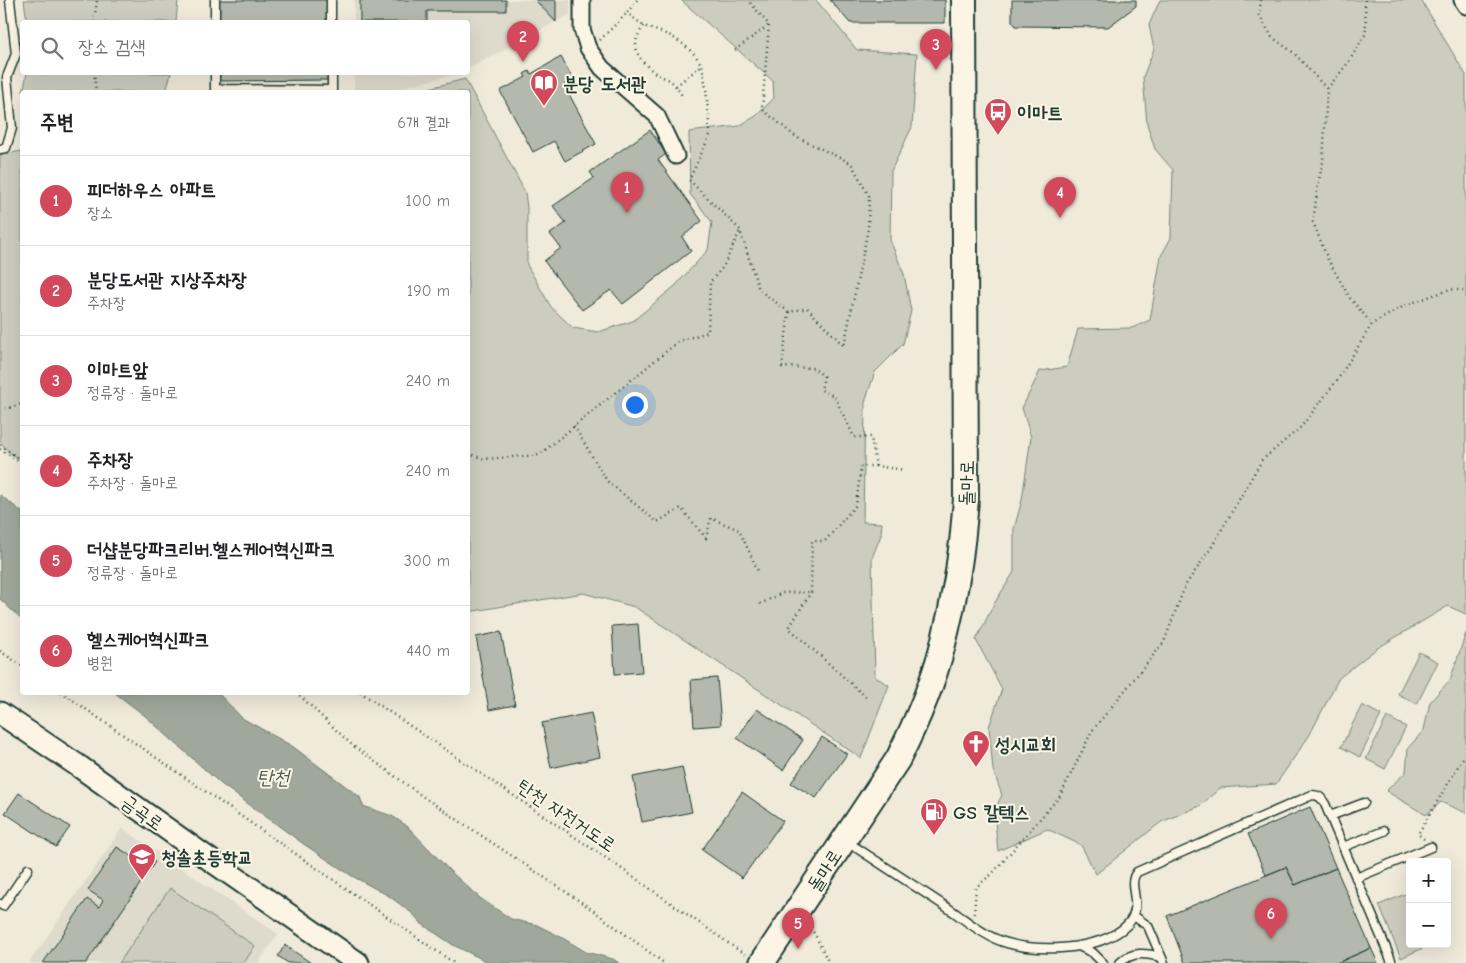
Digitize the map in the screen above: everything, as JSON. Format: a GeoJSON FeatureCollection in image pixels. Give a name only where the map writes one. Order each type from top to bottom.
{"type":"FeatureCollection","features":[{"type":"Feature","properties":{"kind":"main road","name":"돌마로"},"geometry":{"type":"LineString","coordinates":[[756,960],[795,914],[898,759],[916,723],[942,650],[960,560],[966,497],[964,0]]}},
{"type":"Feature","properties":{"kind":"main road","name":"금곡로"},"geometry":{"type":"LineString","coordinates":[[0,713],[80,767],[208,860],[358,963]]}},
{"type":"Feature","properties":{"kind":"street"},"geometry":{"type":"LineString","coordinates":[[582,0],[582,29],[588,48],[602,68],[623,81],[657,116],[676,156]]}},
{"type":"Feature","properties":{"kind":"street"},"geometry":{"type":"LineString","coordinates":[[1462,0],[1466,6]]}},
{"type":"Feature","properties":{"kind":"lane"},"geometry":{"type":"LineString","coordinates":[[0,149],[6,148],[12,128],[7,77],[16,54],[10,0]]}},
{"type":"Feature","properties":{"kind":"lane"},"geometry":{"type":"LineString","coordinates":[[214,0],[215,20]]}},
{"type":"Feature","properties":{"kind":"lane"},"geometry":{"type":"LineString","coordinates":[[331,0],[331,20]]}},
{"type":"Feature","properties":{"kind":"lane"},"geometry":{"type":"LineString","coordinates":[[215,75],[215,89],[332,90],[332,75]]}},
{"type":"Feature","properties":{"kind":"lane"},"geometry":{"type":"LineString","coordinates":[[844,840],[995,939],[1024,947],[1056,948],[1079,946],[1104,939],[1127,925],[1134,916],[1136,904],[1133,877],[1137,872],[1312,795],[1317,795],[1322,798],[1391,960]]}},
{"type":"Feature","properties":{"kind":"lane"},"geometry":{"type":"LineString","coordinates":[[1330,816],[1364,803]]}},
{"type":"Feature","properties":{"kind":"lane"},"geometry":{"type":"LineString","coordinates":[[1343,848],[1384,832]]}},
{"type":"Feature","properties":{"kind":"lane"},"geometry":{"type":"LineString","coordinates":[[1356,878],[1431,847]]}},
{"type":"Feature","properties":{"kind":"lane"},"geometry":{"type":"LineString","coordinates":[[0,904],[3,906],[28,869]]}},
{"type":"Feature","properties":{"kind":"lane"},"geometry":{"type":"LineString","coordinates":[[1134,916],[1148,926],[1162,960]]}},
{"type":"Feature","properties":{"kind":"lane"},"geometry":{"type":"LineString","coordinates":[[1079,946],[1093,953],[1103,963]]}},
{"type":"Feature","properties":{"kind":"lane"},"geometry":{"type":"LineString","coordinates":[[1120,963],[1126,958],[1142,953],[1162,960]]}},
{"type":"Feature","properties":{"kind":"path"},"geometry":{"type":"LineString","coordinates":[[94,20],[96,0]]}},
{"type":"Feature","properties":{"kind":"path"},"geometry":{"type":"LineString","coordinates":[[598,41],[637,0]]}},
{"type":"Feature","properties":{"kind":"path"},"geometry":{"type":"LineString","coordinates":[[627,12],[644,26],[671,36],[683,44],[702,65],[710,135],[689,180],[740,230],[759,290],[789,312],[807,308],[844,346],[868,229],[869,196],[851,163],[796,137],[762,109],[769,25],[748,0]]}},
{"type":"Feature","properties":{"kind":"path"},"geometry":{"type":"LineString","coordinates":[[1261,0],[1259,15],[1272,36],[1294,53],[1327,89]]}},
{"type":"Feature","properties":{"kind":"path"},"geometry":{"type":"LineString","coordinates":[[1365,0],[1366,33],[1348,63],[1327,89],[1323,162],[1313,222],[1328,260],[1350,298],[1372,324]]}},
{"type":"Feature","properties":{"kind":"path"},"geometry":{"type":"LineString","coordinates":[[735,50],[769,25]]}},
{"type":"Feature","properties":{"kind":"path"},"geometry":{"type":"LineString","coordinates":[[644,26],[637,34],[638,53],[648,67],[676,86],[683,97]]}},
{"type":"Feature","properties":{"kind":"path"},"geometry":{"type":"LineString","coordinates":[[676,86],[702,65]]}},
{"type":"Feature","properties":{"kind":"path"},"geometry":{"type":"LineString","coordinates":[[94,75],[96,90]]}},
{"type":"Feature","properties":{"kind":"path"},"geometry":{"type":"LineString","coordinates":[[470,455],[485,459],[539,455],[679,341],[708,332],[710,282],[723,267],[740,230]]}},
{"type":"Feature","properties":{"kind":"path"},"geometry":{"type":"LineString","coordinates":[[973,925],[976,887],[992,874],[1060,796],[1092,731],[1164,642],[1185,586],[1211,548],[1262,460],[1301,427],[1338,379],[1372,324],[1404,306],[1450,289],[1466,291]]}},
{"type":"Feature","properties":{"kind":"path"},"geometry":{"type":"LineString","coordinates":[[789,312],[782,367],[813,368],[824,376],[820,390],[834,396],[854,436],[871,436],[876,466]]}},
{"type":"Feature","properties":{"kind":"path"},"geometry":{"type":"LineString","coordinates":[[5,409],[20,405]]}},
{"type":"Feature","properties":{"kind":"path"},"geometry":{"type":"LineString","coordinates":[[574,426],[608,481],[657,522],[681,508],[706,538],[712,518],[739,530],[759,573]]}},
{"type":"Feature","properties":{"kind":"path"},"geometry":{"type":"LineString","coordinates":[[0,445],[20,461]]}},
{"type":"Feature","properties":{"kind":"path"},"geometry":{"type":"LineString","coordinates":[[0,449],[20,462]]}},
{"type":"Feature","properties":{"kind":"path"},"geometry":{"type":"LineString","coordinates":[[866,697],[789,628],[811,592],[812,541],[825,541],[856,505],[861,466],[905,470]]}},
{"type":"Feature","properties":{"kind":"path"},"geometry":{"type":"LineString","coordinates":[[760,604],[782,593],[811,592]]}},
{"type":"Feature","properties":{"kind":"path"},"geometry":{"type":"LineString","coordinates":[[0,651],[20,665]]}},
{"type":"Feature","properties":{"kind":"path"},"geometry":{"type":"LineString","coordinates":[[65,695],[454,963]]}},
{"type":"Feature","properties":{"kind":"path"},"geometry":{"type":"LineString","coordinates":[[299,695],[352,745],[425,798],[587,906],[664,963]]}},
{"type":"Feature","properties":{"kind":"path","name":"탄천 자전거도로"},"geometry":{"type":"LineString","coordinates":[[364,695],[756,960]]}},
{"type":"Feature","properties":{"kind":"path"},"geometry":{"type":"LineString","coordinates":[[1431,847],[1418,834],[1466,754]]}},
{"type":"Feature","properties":{"kind":"path"},"geometry":{"type":"LineString","coordinates":[[795,914],[829,963]]}},
{"type":"Feature","properties":{"kind":"shaded area"},"geometry":{"type":"Polygon","coordinates":[[[24,0],[178,0],[176,20],[27,20],[24,0]]]}},
{"type":"Feature","properties":{"kind":"shaded area"},"geometry":{"type":"Polygon","coordinates":[[[354,0],[570,0],[570,14],[470,68],[470,20],[354,20],[354,0]]]}},
{"type":"Feature","properties":{"kind":"shaded area"},"geometry":{"type":"Polygon","coordinates":[[[681,0],[816,0],[857,50],[917,54],[912,127],[891,171],[890,240],[904,274],[911,311],[903,344],[875,372],[865,402],[863,522],[882,523],[881,535],[872,558],[875,677],[889,685],[861,758],[635,607],[583,593],[470,612],[470,90],[422,90],[465,79],[525,192],[527,208],[527,265],[551,307],[573,328],[598,332],[633,321],[675,286],[708,250],[712,222],[690,194],[689,132],[739,126],[756,116],[774,98],[773,81],[681,0]]]}},
{"type":"Feature","properties":{"kind":"shaded area"},"geometry":{"type":"Polygon","coordinates":[[[1160,0],[1421,0],[1466,75],[1466,614],[1448,606],[1376,649],[1339,678],[1309,736],[1276,784],[1220,788],[1200,806],[1161,822],[1096,874],[1081,845],[1047,829],[998,851],[994,811],[1002,795],[993,770],[989,727],[1002,689],[976,640],[994,604],[1014,572],[1014,529],[1022,500],[1031,437],[1022,408],[1040,371],[1067,367],[1078,329],[1132,328],[1150,320],[1161,256],[1171,238],[1173,170],[1155,149],[1147,124],[1143,77],[1154,49],[1149,25],[1160,0]]]}},
{"type":"Feature","properties":{"kind":"shaded area"},"geometry":{"type":"Polygon","coordinates":[[[26,75],[170,75],[167,90],[23,90],[26,75]]]}},
{"type":"Feature","properties":{"kind":"shaded area"},"geometry":{"type":"Polygon","coordinates":[[[354,75],[452,75],[391,90],[354,90],[354,75]]]}},
{"type":"Feature","properties":{"kind":"shaded area"},"geometry":{"type":"Polygon","coordinates":[[[20,151],[20,460],[9,452],[0,442],[0,155],[20,151]]]}},
{"type":"Feature","properties":{"kind":"shaded area"},"geometry":{"type":"Polygon","coordinates":[[[1466,633],[1466,813],[1441,802],[1426,815],[1386,791],[1406,772],[1408,748],[1424,730],[1430,702],[1450,680],[1466,633]]]}},
{"type":"Feature","properties":{"kind":"shaded area"},"geometry":{"type":"Polygon","coordinates":[[[1419,652],[1438,662],[1417,704],[1398,694],[1419,652]]]}},
{"type":"Feature","properties":{"kind":"shaded area"},"geometry":{"type":"Polygon","coordinates":[[[1362,705],[1381,715],[1360,757],[1341,747],[1362,705]]]}},
{"type":"Feature","properties":{"kind":"shaded area"},"geometry":{"type":"Polygon","coordinates":[[[1387,717],[1406,727],[1385,769],[1366,759],[1387,717]]]}},
{"type":"Feature","properties":{"kind":"shaded area","name":"청솔초등학교"},"geometry":{"type":"Polygon","coordinates":[[[122,828],[278,934],[258,963],[29,963],[122,828]]]}},
{"type":"Feature","properties":{"kind":"shaded area"},"geometry":{"type":"Polygon","coordinates":[[[170,888],[255,946],[244,963],[119,963],[170,888]]]}},
{"type":"Feature","properties":{"kind":"shaded area"},"geometry":{"type":"Polygon","coordinates":[[[1406,894],[1406,948],[1423,948],[1401,958],[1379,905],[1406,894]]]}},
{"type":"Feature","properties":{"kind":"water"},"geometry":{"type":"Polygon","coordinates":[[[0,495],[20,510],[20,618],[0,599],[0,495]]]}},
{"type":"Feature","properties":{"kind":"water","name":"탄천"},"geometry":{"type":"Polygon","coordinates":[[[118,695],[220,695],[242,718],[292,746],[360,797],[363,806],[392,816],[407,826],[451,872],[480,898],[511,919],[537,925],[586,952],[613,959],[619,963],[490,963],[453,945],[422,924],[413,914],[389,896],[352,876],[305,845],[221,784],[144,715],[118,695]]]}},
{"type":"Feature","properties":{"kind":"building"},"geometry":{"type":"Polygon","coordinates":[[[218,0],[328,0],[328,20],[218,20],[218,0]]]}},
{"type":"Feature","properties":{"kind":"building"},"geometry":{"type":"Polygon","coordinates":[[[360,0],[506,0],[506,11],[427,11],[427,20],[360,20],[360,0]]]}},
{"type":"Feature","properties":{"kind":"building"},"geometry":{"type":"Polygon","coordinates":[[[556,0],[556,22],[536,1],[556,0]]]}},
{"type":"Feature","properties":{"kind":"building"},"geometry":{"type":"Polygon","coordinates":[[[830,0],[945,0],[945,23],[850,23],[830,0]]]}},
{"type":"Feature","properties":{"kind":"building"},"geometry":{"type":"Polygon","coordinates":[[[1012,0],[1136,0],[1136,6],[1108,27],[1016,26],[1012,21],[1012,0]]]}},
{"type":"Feature","properties":{"kind":"building"},"geometry":{"type":"Polygon","coordinates":[[[561,57],[573,79],[564,85],[596,144],[565,161],[554,141],[533,152],[500,91],[526,77],[524,74],[529,71],[531,74],[561,57]]]}},
{"type":"Feature","properties":{"kind":"building"},"geometry":{"type":"Polygon","coordinates":[[[218,75],[328,75],[328,80],[218,81],[218,75]]]}},
{"type":"Feature","properties":{"kind":"building"},"geometry":{"type":"Polygon","coordinates":[[[650,130],[666,154],[658,160],[702,221],[682,237],[691,251],[623,304],[611,290],[582,310],[544,261],[561,248],[550,234],[566,223],[553,206],[594,178],[590,172],[650,130]]]}},
{"type":"Feature","properties":{"kind":"building"},"geometry":{"type":"Polygon","coordinates":[[[638,624],[642,672],[615,674],[612,626],[638,624]]]}},
{"type":"Feature","properties":{"kind":"building"},"geometry":{"type":"Polygon","coordinates":[[[501,632],[515,705],[489,710],[476,637],[501,632]]]}},
{"type":"Feature","properties":{"kind":"building"},"geometry":{"type":"Polygon","coordinates":[[[717,678],[721,725],[694,727],[691,680],[717,678]]]}},
{"type":"Feature","properties":{"kind":"building"},"geometry":{"type":"Polygon","coordinates":[[[757,709],[803,740],[783,770],[737,738],[757,709]]]}},
{"type":"Feature","properties":{"kind":"building"},"geometry":{"type":"Polygon","coordinates":[[[591,713],[600,757],[551,768],[542,723],[591,713]]]}},
{"type":"Feature","properties":{"kind":"building"},"geometry":{"type":"Polygon","coordinates":[[[822,737],[847,754],[816,798],[791,783],[822,737]]]}},
{"type":"Feature","properties":{"kind":"building"},"geometry":{"type":"Polygon","coordinates":[[[682,767],[692,812],[642,822],[633,777],[682,767]]]}},
{"type":"Feature","properties":{"kind":"building"},"geometry":{"type":"Polygon","coordinates":[[[742,792],[783,821],[742,878],[702,850],[742,792]]]}},
{"type":"Feature","properties":{"kind":"building"},"geometry":{"type":"Polygon","coordinates":[[[19,793],[70,827],[56,847],[5,813],[19,793]]]}},
{"type":"Feature","properties":{"kind":"building"},"geometry":{"type":"Polygon","coordinates":[[[1310,807],[1336,868],[1295,885],[1286,867],[1266,875],[1248,834],[1310,807]]]}},
{"type":"Feature","properties":{"kind":"building"},"geometry":{"type":"Polygon","coordinates":[[[117,847],[133,857],[136,853],[140,852],[155,862],[86,963],[43,963],[87,899],[99,907],[103,900],[88,890],[117,847]]]}},
{"type":"Feature","properties":{"kind":"building"},"geometry":{"type":"Polygon","coordinates":[[[1286,867],[1295,885],[1336,868],[1371,948],[1337,963],[1185,963],[1167,916],[1286,867]]]}},
{"type":"Feature","properties":{"kind":"building"},"geometry":{"type":"Polygon","coordinates":[[[285,945],[311,963],[288,963],[278,956],[285,945]]]}},
{"type":"Feature","properties":{"kind":"building"},"geometry":{"type":"Polygon","coordinates":[[[1371,948],[1378,963],[1337,963],[1371,948]]]}},
{"type":"Feature","properties":{"kind":"place","name":"분당도서관 지상주차장"},"geometry":{"type":"Point","coordinates":[523,62]}},
{"type":"Feature","properties":{"kind":"place","name":"이마트앞"},"geometry":{"type":"Point","coordinates":[936,70]}},
{"type":"Feature","properties":{"kind":"place","name":"분당 도서관"},"geometry":{"type":"Point","coordinates":[544,107]}},
{"type":"Feature","properties":{"kind":"place","name":"이마트"},"geometry":{"type":"Point","coordinates":[998,136]}},
{"type":"Feature","properties":{"kind":"place","name":"피더하우스 아파트"},"geometry":{"type":"Point","coordinates":[627,213]}},
{"type":"Feature","properties":{"kind":"place","name":"주차장"},"geometry":{"type":"Point","coordinates":[1060,218]}},
{"type":"Feature","properties":{"kind":"place","name":"성시교회"},"geometry":{"type":"Point","coordinates":[976,768]}},
{"type":"Feature","properties":{"kind":"place","name":"GS 칼텍스"},"geometry":{"type":"Point","coordinates":[934,836]}},
{"type":"Feature","properties":{"kind":"place","name":"청솔초등학교"},"geometry":{"type":"Point","coordinates":[142,881]}},
{"type":"Feature","properties":{"kind":"place","name":"헬스케어혁신파크"},"geometry":{"type":"Point","coordinates":[1271,939]}},
{"type":"Feature","properties":{"kind":"place","name":"더샵분당파크리버.헬스케어혁신파크"},"geometry":{"type":"Point","coordinates":[798,949]}}]}
